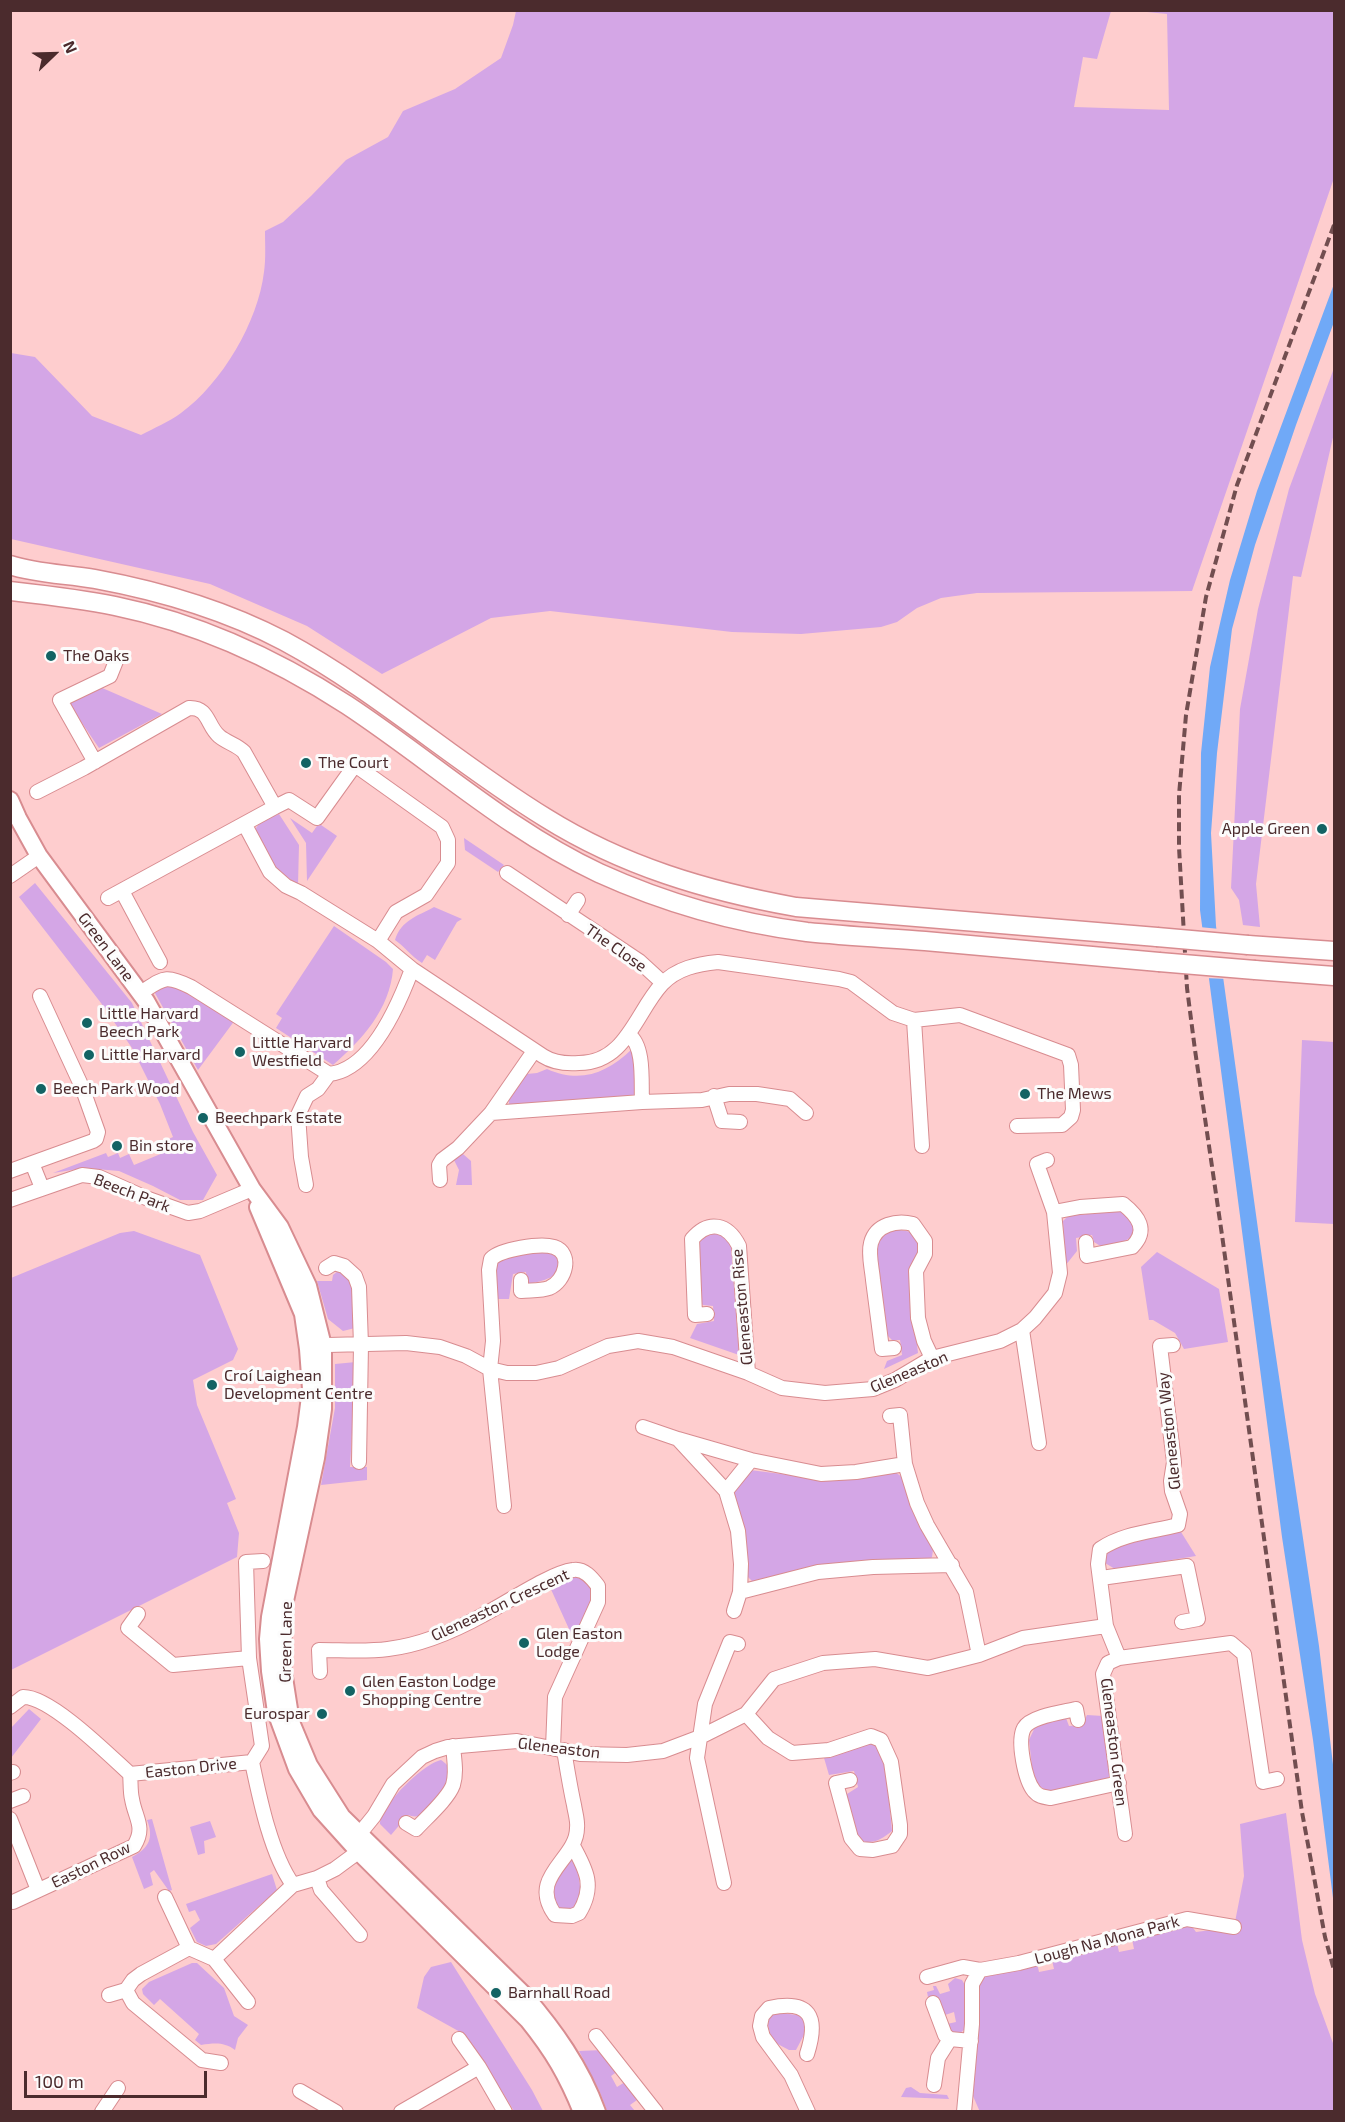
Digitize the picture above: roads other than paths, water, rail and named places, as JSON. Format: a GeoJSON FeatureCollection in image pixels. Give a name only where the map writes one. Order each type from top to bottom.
{"type":"FeatureCollection","features":[{"type":"Feature","properties":{"kind":"main road"},"geometry":{"type":"LineString","coordinates":[[10,565],[134,586],[228,615],[282,640],[331,668],[546,818],[599,848],[697,886],[752,899],[808,908],[1335,951]]}},
{"type":"Feature","properties":{"kind":"main road"},"geometry":{"type":"LineString","coordinates":[[10,591],[114,606],[200,630],[242,647],[347,705],[490,809],[553,849],[600,873],[655,896],[703,911],[805,931],[1335,976]]}},
{"type":"Feature","properties":{"kind":"street"},"geometry":{"type":"LineString","coordinates":[[95,762],[60,699],[110,676],[116,661]]}},
{"type":"Feature","properties":{"kind":"street"},"geometry":{"type":"LineString","coordinates":[[37,792],[189,708],[198,708],[217,735],[237,745],[244,752],[275,807]]}},
{"type":"Feature","properties":{"kind":"street"},"geometry":{"type":"LineString","coordinates":[[108,898],[288,800],[317,818],[355,765],[442,827],[448,840],[448,863],[426,895],[396,912],[378,941]]}},
{"type":"Feature","properties":{"kind":"street","name":"Green Lane"},"geometry":{"type":"LineString","coordinates":[[10,800],[39,856],[140,993],[173,1047],[252,1190],[260,1215],[315,1347],[323,1409],[316,1458],[283,1610],[283,1671],[291,1722],[309,1765],[308,1776],[323,1803],[402,1894],[499,1989],[543,2038],[568,2077],[582,2112]]}},
{"type":"Feature","properties":{"kind":"street"},"geometry":{"type":"LineString","coordinates":[[245,825],[270,872],[286,886],[378,941],[412,969],[551,1061],[588,1063],[599,1061],[611,1053],[629,1035],[663,983],[680,970],[698,964],[718,962],[777,969],[851,982],[893,1012],[914,1020],[960,1015],[1068,1055],[1071,1065],[1074,1110],[1071,1117],[1062,1125],[1017,1126]]}},
{"type":"Feature","properties":{"kind":"street"},"geometry":{"type":"LineString","coordinates":[[10,876],[39,856]]}},
{"type":"Feature","properties":{"kind":"street","name":"The Close"},"geometry":{"type":"LineString","coordinates":[[507,873],[639,961],[663,983]]}},
{"type":"Feature","properties":{"kind":"street"},"geometry":{"type":"LineString","coordinates":[[122,891],[160,962]]}},
{"type":"Feature","properties":{"kind":"street","name":"The Close"},"geometry":{"type":"LineString","coordinates":[[568,915],[578,900]]}},
{"type":"Feature","properties":{"kind":"street"},"geometry":{"type":"LineString","coordinates":[[306,1185],[298,1115],[308,1096],[318,1089],[329,1074],[347,1070],[373,1045],[386,1026],[412,969]]}},
{"type":"Feature","properties":{"kind":"street"},"geometry":{"type":"LineString","coordinates":[[140,993],[161,980],[168,978],[178,980],[329,1074]]}},
{"type":"Feature","properties":{"kind":"street"},"geometry":{"type":"LineString","coordinates":[[10,1171],[93,1141],[98,1132],[82,1087],[40,996]]}},
{"type":"Feature","properties":{"kind":"street"},"geometry":{"type":"LineString","coordinates":[[914,1020],[922,1146]]}},
{"type":"Feature","properties":{"kind":"street"},"geometry":{"type":"LineString","coordinates":[[629,1035],[636,1041],[639,1052],[642,1102]]}},
{"type":"Feature","properties":{"kind":"street"},"geometry":{"type":"LineString","coordinates":[[440,1180],[442,1160],[458,1148],[491,1113],[534,1051]]}},
{"type":"Feature","properties":{"kind":"street"},"geometry":{"type":"LineString","coordinates":[[491,1113],[702,1100],[729,1094],[757,1094],[790,1099],[806,1113]]}},
{"type":"Feature","properties":{"kind":"street"},"geometry":{"type":"LineString","coordinates":[[714,1096],[722,1121],[740,1122]]}},
{"type":"Feature","properties":{"kind":"street"},"geometry":{"type":"LineString","coordinates":[[1039,1443],[1022,1330],[1055,1293],[1060,1273],[1054,1212],[1037,1164],[1047,1160]]}},
{"type":"Feature","properties":{"kind":"street"},"geometry":{"type":"LineString","coordinates":[[32,1163],[42,1188]]}},
{"type":"Feature","properties":{"kind":"street","name":"Beech Park"},"geometry":{"type":"LineString","coordinates":[[10,1200],[75,1176],[99,1177],[146,1198],[188,1213],[200,1211],[252,1190]]}},
{"type":"Feature","properties":{"kind":"street"},"geometry":{"type":"LineString","coordinates":[[1054,1212],[1080,1207],[1123,1204],[1136,1214],[1140,1228],[1137,1242],[1132,1247],[1087,1256],[1086,1242]]}},
{"type":"Feature","properties":{"kind":"street"},"geometry":{"type":"LineString","coordinates":[[894,1348],[882,1349],[871,1241],[880,1229],[891,1222],[902,1222],[913,1224],[925,1241],[925,1254],[916,1271],[918,1318],[924,1341],[932,1358]]}},
{"type":"Feature","properties":{"kind":"street","name":"Gleneaston Rise"},"geometry":{"type":"LineString","coordinates":[[708,1314],[695,1315],[691,1257],[692,1239],[699,1231],[711,1226],[720,1227],[733,1234],[738,1246],[748,1373]]}},
{"type":"Feature","properties":{"kind":"street"},"geometry":{"type":"LineString","coordinates":[[504,1506],[490,1369],[493,1341],[489,1270],[491,1259],[497,1253],[516,1248],[554,1247],[559,1250],[566,1262],[566,1270],[556,1283],[548,1288],[521,1291],[521,1280]]}},
{"type":"Feature","properties":{"kind":"street"},"geometry":{"type":"LineString","coordinates":[[326,1268],[334,1263],[344,1266],[355,1276],[359,1287],[361,1345],[359,1461]]}},
{"type":"Feature","properties":{"kind":"street","name":"Gleneaston"},"geometry":{"type":"LineString","coordinates":[[315,1347],[406,1342],[440,1347],[466,1356],[490,1369],[507,1373],[536,1373],[559,1368],[608,1346],[638,1341],[674,1347],[748,1373],[782,1388],[825,1393],[873,1389],[895,1380],[932,1358],[1000,1341],[1022,1330]]}},
{"type":"Feature","properties":{"kind":"street","name":"Gleneaston Way"},"geometry":{"type":"LineString","coordinates":[[1106,1626],[1098,1564],[1100,1549],[1113,1541],[1131,1535],[1178,1525],[1180,1514],[1172,1491],[1174,1462],[1160,1346],[1173,1345]]}},
{"type":"Feature","properties":{"kind":"street","name":"Green Lane"},"geometry":{"type":"LineString","coordinates":[[315,1347],[306,1427],[270,1617],[268,1639],[270,1671],[280,1725],[297,1769],[321,1810],[432,1905],[524,1995],[550,2026],[574,2062],[597,2112]]}},
{"type":"Feature","properties":{"kind":"street"},"geometry":{"type":"LineString","coordinates":[[890,1416],[900,1415],[905,1464],[916,1503],[966,1592],[979,1655]]}},
{"type":"Feature","properties":{"kind":"street"},"geometry":{"type":"LineString","coordinates":[[643,1427],[751,1460],[821,1474],[856,1472],[905,1464]]}},
{"type":"Feature","properties":{"kind":"street"},"geometry":{"type":"LineString","coordinates":[[678,1439],[726,1491],[738,1531],[741,1564],[740,1592],[734,1611]]}},
{"type":"Feature","properties":{"kind":"street"},"geometry":{"type":"LineString","coordinates":[[726,1491],[751,1460]]}},
{"type":"Feature","properties":{"kind":"street"},"geometry":{"type":"LineString","coordinates":[[270,1617],[289,1548],[297,1542]]}},
{"type":"Feature","properties":{"kind":"street"},"geometry":{"type":"LineString","coordinates":[[214,1959],[293,1885],[285,1874],[278,1857],[252,1762],[262,1746],[249,1658],[246,1562],[263,1561]]}},
{"type":"Feature","properties":{"kind":"street"},"geometry":{"type":"LineString","coordinates":[[740,1592],[818,1572],[873,1567],[952,1565]]}},
{"type":"Feature","properties":{"kind":"street"},"geometry":{"type":"LineString","coordinates":[[1101,1578],[1187,1566],[1198,1620],[1182,1622]]}},
{"type":"Feature","properties":{"kind":"street","name":"Gleneaston Crescent"},"geometry":{"type":"LineString","coordinates":[[320,1672],[320,1650],[386,1650],[405,1646],[438,1636],[480,1617],[550,1578],[574,1569],[587,1573],[598,1586],[598,1602],[555,1697],[558,1749]]}},
{"type":"Feature","properties":{"kind":"street"},"geometry":{"type":"LineString","coordinates":[[138,1614],[128,1628],[173,1665],[249,1658]]}},
{"type":"Feature","properties":{"kind":"street"},"geometry":{"type":"LineString","coordinates":[[1106,1626],[1119,1658],[1231,1643],[1244,1654],[1263,1782],[1277,1779]]}},
{"type":"Feature","properties":{"kind":"street","name":"Gleneaston"},"geometry":{"type":"LineString","coordinates":[[293,1885],[317,1878],[344,1864],[359,1843],[393,1784],[423,1757],[435,1751],[453,1746],[517,1741],[580,1754],[627,1755],[663,1751],[700,1737],[746,1714],[774,1679],[823,1663],[875,1659],[928,1668],[979,1655],[1023,1638],[1106,1626]]}},
{"type":"Feature","properties":{"kind":"street"},"geometry":{"type":"LineString","coordinates":[[724,1883],[697,1758],[705,1704],[730,1642],[738,1644]]}},
{"type":"Feature","properties":{"kind":"street","name":"Gleneaston Green"},"geometry":{"type":"LineString","coordinates":[[1119,1658],[1108,1663],[1103,1674],[1125,1834]]}},
{"type":"Feature","properties":{"kind":"street"},"geometry":{"type":"LineString","coordinates":[[10,1707],[23,1696],[38,1699],[56,1710],[130,1774]]}},
{"type":"Feature","properties":{"kind":"street"},"geometry":{"type":"LineString","coordinates":[[1078,1720],[1076,1709],[1034,1719],[1024,1727],[1022,1739],[1024,1766],[1033,1790],[1041,1797],[1051,1798],[1119,1783]]}},
{"type":"Feature","properties":{"kind":"street"},"geometry":{"type":"LineString","coordinates":[[746,1714],[768,1738],[792,1753],[829,1750],[871,1736],[881,1740],[891,1762],[900,1825],[900,1834],[892,1846],[873,1850],[860,1849],[851,1838],[836,1782],[850,1780]]}},
{"type":"Feature","properties":{"kind":"street"},"geometry":{"type":"LineString","coordinates":[[406,1823],[416,1829],[453,1785],[455,1765],[453,1746]]}},
{"type":"Feature","properties":{"kind":"street"},"geometry":{"type":"LineString","coordinates":[[558,1749],[578,1829],[573,1846],[555,1866],[547,1888],[548,1905],[555,1915],[564,1917],[579,1913],[589,1891],[584,1866],[573,1846]]}},
{"type":"Feature","properties":{"kind":"street","name":"Easton Drive"},"geometry":{"type":"LineString","coordinates":[[130,1774],[252,1762]]}},
{"type":"Feature","properties":{"kind":"street","name":"Easton Row"},"geometry":{"type":"LineString","coordinates":[[13,1902],[134,1846],[140,1838],[141,1828],[132,1798],[130,1774]]}},
{"type":"Feature","properties":{"kind":"street"},"geometry":{"type":"LineString","coordinates":[[10,1819],[38,1890]]}},
{"type":"Feature","properties":{"kind":"street"},"geometry":{"type":"LineString","coordinates":[[317,1878],[321,1890],[360,1935]]}},
{"type":"Feature","properties":{"kind":"street"},"geometry":{"type":"LineString","coordinates":[[165,1897],[184,1922],[189,1948]]}},
{"type":"Feature","properties":{"kind":"street"},"geometry":{"type":"LineString","coordinates":[[432,1905],[443,1924],[454,1936],[455,1947]]}},
{"type":"Feature","properties":{"kind":"street","name":"Lough Na Mona Park"},"geometry":{"type":"LineString","coordinates":[[927,1977],[963,1967],[980,1970],[1064,1952],[1188,1918],[1234,1927]]}},
{"type":"Feature","properties":{"kind":"street"},"geometry":{"type":"LineString","coordinates":[[189,1948],[214,1959],[248,2002]]}},
{"type":"Feature","properties":{"kind":"street"},"geometry":{"type":"LineString","coordinates":[[109,1995],[126,1990],[141,1974],[189,1948]]}},
{"type":"Feature","properties":{"kind":"street"},"geometry":{"type":"LineString","coordinates":[[964,2112],[972,1984],[980,1970]]}},
{"type":"Feature","properties":{"kind":"street"},"geometry":{"type":"LineString","coordinates":[[126,1990],[133,2002],[202,2060],[221,2063]]}},
{"type":"Feature","properties":{"kind":"street"},"geometry":{"type":"LineString","coordinates":[[933,2003],[945,2035],[950,2039],[970,2041]]}},
{"type":"Feature","properties":{"kind":"street"},"geometry":{"type":"LineString","coordinates":[[807,2054],[813,2036],[813,2026],[804,2009],[793,2005],[769,2008],[762,2016],[760,2026],[763,2037],[791,2075],[808,2112]]}},
{"type":"Feature","properties":{"kind":"street"},"geometry":{"type":"LineString","coordinates":[[596,2036],[656,2112]]}},
{"type":"Feature","properties":{"kind":"street"},"geometry":{"type":"LineString","coordinates":[[477,2037],[462,2043],[505,2112]]}},
{"type":"Feature","properties":{"kind":"street"},"geometry":{"type":"LineString","coordinates":[[934,2085],[938,2058],[950,2039]]}},
{"type":"Feature","properties":{"kind":"street"},"geometry":{"type":"LineString","coordinates":[[574,2062],[590,2112]]}},
{"type":"Feature","properties":{"kind":"street"},"geometry":{"type":"LineString","coordinates":[[401,2112],[479,2067]]}},
{"type":"Feature","properties":{"kind":"street"},"geometry":{"type":"LineString","coordinates":[[108,2110],[118,2088]]}},
{"type":"Feature","properties":{"kind":"street"},"geometry":{"type":"LineString","coordinates":[[300,2091],[336,2112]]}},
{"type":"Feature","properties":{"kind":"water"},"geometry":{"type":"Polygon","coordinates":[[[1334,284],[1334,322],[1255,545],[1232,629],[1217,753],[1211,833],[1216,926],[1319,1646],[1334,1773],[1334,1906],[1313,1740],[1282,1537],[1200,910],[1201,753],[1210,667],[1230,580],[1257,491],[1334,284]]]}},
{"type":"Feature","properties":{"kind":"railway"},"geometry":{"type":"LineString","coordinates":[[1334,225],[1237,485],[1206,597],[1186,715],[1179,795],[1179,847],[1187,988],[1195,1050],[1302,1812],[1325,1937],[1334,1970]]}},
{"type":"Feature","properties":{"kind":"place","name":"The Oaks"},"geometry":{"type":"Point","coordinates":[51,656]}},
{"type":"Feature","properties":{"kind":"place","name":"The Court"},"geometry":{"type":"Point","coordinates":[306,763]}},
{"type":"Feature","properties":{"kind":"place","name":"Apple Green"},"geometry":{"type":"Point","coordinates":[1322,829]}},
{"type":"Feature","properties":{"kind":"place","name":"Little Harvard Beech Park"},"geometry":{"type":"Point","coordinates":[87,1023]}},
{"type":"Feature","properties":{"kind":"place","name":"Little Harvard Westfield"},"geometry":{"type":"Point","coordinates":[240,1052]}},
{"type":"Feature","properties":{"kind":"place","name":"Little Harvard"},"geometry":{"type":"Point","coordinates":[89,1055]}},
{"type":"Feature","properties":{"kind":"place","name":"Beech Park Wood"},"geometry":{"type":"Point","coordinates":[41,1089]}},
{"type":"Feature","properties":{"kind":"place","name":"The Mews"},"geometry":{"type":"Point","coordinates":[1025,1094]}},
{"type":"Feature","properties":{"kind":"place","name":"Beechpark Estate"},"geometry":{"type":"Point","coordinates":[203,1118]}},
{"type":"Feature","properties":{"kind":"place","name":"Bin store"},"geometry":{"type":"Point","coordinates":[117,1146]}},
{"type":"Feature","properties":{"kind":"place","name":"Croí Laighean Development Centre"},"geometry":{"type":"Point","coordinates":[212,1385]}},
{"type":"Feature","properties":{"kind":"place","name":"Glen Easton Lodge"},"geometry":{"type":"Point","coordinates":[524,1643]}},
{"type":"Feature","properties":{"kind":"place","name":"Glen Easton Lodge Shopping Centre"},"geometry":{"type":"Point","coordinates":[350,1691]}},
{"type":"Feature","properties":{"kind":"place","name":"Eurospar"},"geometry":{"type":"Point","coordinates":[322,1714]}},
{"type":"Feature","properties":{"kind":"place","name":"Barnhall Road"},"geometry":{"type":"Point","coordinates":[496,1993]}}]}
